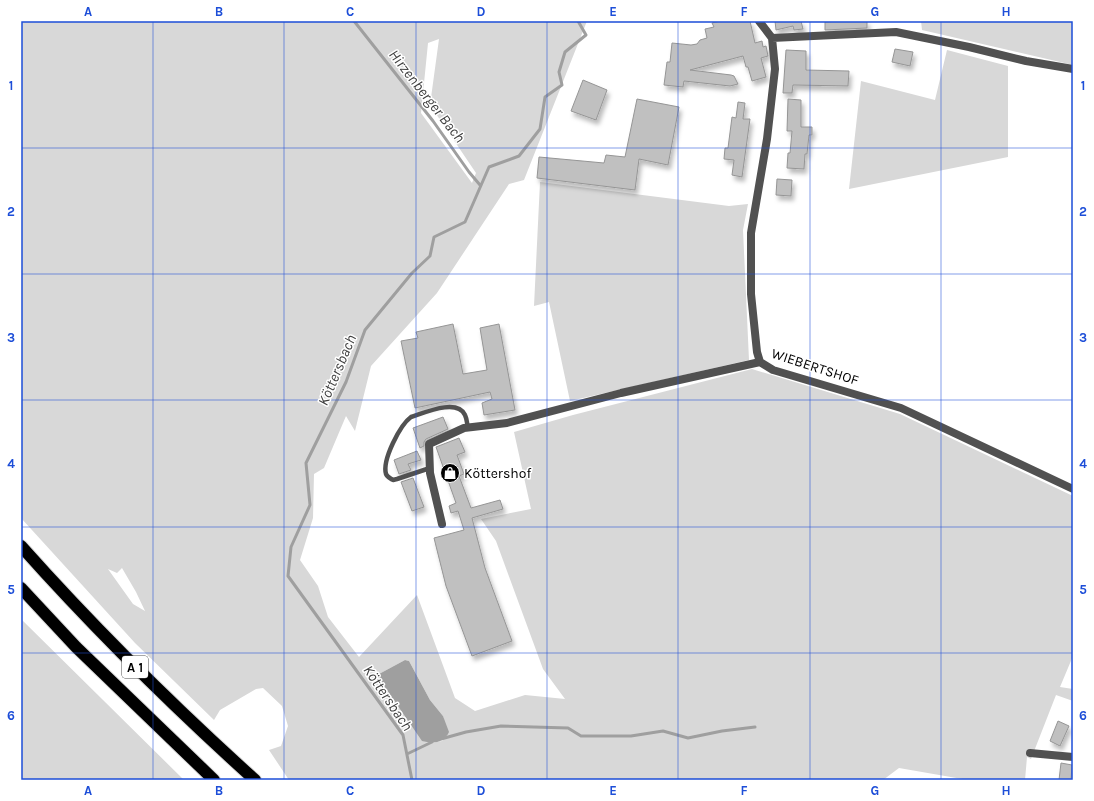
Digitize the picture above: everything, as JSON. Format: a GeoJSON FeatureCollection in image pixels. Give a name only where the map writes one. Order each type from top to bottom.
{"type":"FeatureCollection","features":[{"type":"Feature","properties":{"kind":"highway","name":"A 1"},"geometry":{"type":"LineString","coordinates":[[21,546],[95,626],[144,676],[255,780]]}},
{"type":"Feature","properties":{"kind":"highway","name":"A 1"},"geometry":{"type":"LineString","coordinates":[[21,588],[91,662],[214,780]]}},
{"type":"Feature","properties":{"kind":"street"},"geometry":{"type":"LineString","coordinates":[[759,21],[772,38],[896,32],[969,47],[1026,61],[1073,69]]}},
{"type":"Feature","properties":{"kind":"street","name":"WIEBERTSHOF"},"geometry":{"type":"LineString","coordinates":[[772,38],[775,69],[767,139],[751,233],[751,294],[757,352],[760,362],[773,370],[901,408],[1073,489]]}},
{"type":"Feature","properties":{"kind":"street"},"geometry":{"type":"LineString","coordinates":[[442,524],[430,468],[429,444],[464,428],[507,423],[621,393],[760,362]]}},
{"type":"Feature","properties":{"kind":"street"},"geometry":{"type":"LineString","coordinates":[[1030,753],[1073,757]]}},
{"type":"Feature","properties":{"kind":"lane"},"geometry":{"type":"LineString","coordinates":[[430,468],[393,480],[387,476],[386,464],[393,441],[407,420],[411,417],[438,409],[452,407],[458,408],[465,415],[468,428]]}},
{"type":"Feature","properties":{"kind":"shaded area"},"geometry":{"type":"Polygon","coordinates":[[[21,21],[587,21],[524,180],[509,184],[437,293],[371,366],[355,431],[346,416],[324,468],[314,474],[313,518],[300,560],[318,586],[328,617],[359,657],[417,595],[455,698],[475,711],[525,695],[565,699],[543,669],[496,541],[481,519],[531,509],[514,432],[573,415],[752,369],[900,414],[1073,496],[1073,656],[1060,687],[1073,689],[1073,701],[1056,695],[1031,759],[1027,757],[1025,780],[968,780],[899,768],[883,780],[289,780],[269,750],[281,746],[288,726],[282,706],[263,688],[256,689],[220,710],[214,720],[135,643],[21,518],[21,21]],[[439,39],[428,43],[421,113],[472,183],[476,173],[430,105],[439,39]],[[122,568],[117,573],[108,569],[133,604],[145,611],[122,568]],[[405,660],[379,674],[430,743],[442,741],[447,736],[443,716],[430,700],[409,661],[405,660]]]}},
{"type":"Feature","properties":{"kind":"shaded area"},"geometry":{"type":"Polygon","coordinates":[[[921,21],[1073,21],[1073,65],[922,30],[921,21]]]}},
{"type":"Feature","properties":{"kind":"shaded area"},"geometry":{"type":"Polygon","coordinates":[[[947,50],[1008,66],[1008,157],[849,189],[861,81],[935,100],[947,50]]]}},
{"type":"Feature","properties":{"kind":"shaded area"},"geometry":{"type":"Polygon","coordinates":[[[540,182],[729,206],[748,204],[743,230],[749,360],[570,401],[549,302],[534,306],[540,182]]]}},
{"type":"Feature","properties":{"kind":"shaded area"},"geometry":{"type":"Polygon","coordinates":[[[21,619],[184,780],[21,780],[21,619]]]}},
{"type":"Feature","properties":{"kind":"shaded area"},"geometry":{"type":"Polygon","coordinates":[[[405,660],[409,661],[430,700],[443,716],[449,732],[447,736],[438,742],[422,741],[378,677],[379,674],[405,660]]]}},
{"type":"Feature","properties":{"kind":"building"},"geometry":{"type":"Polygon","coordinates":[[[720,21],[750,21],[755,43],[762,41],[763,47],[766,46],[768,56],[761,58],[766,77],[752,81],[743,56],[690,70],[731,75],[734,76],[738,84],[730,86],[684,81],[683,87],[664,85],[667,62],[670,62],[672,43],[691,45],[697,44],[700,40],[707,38],[705,29],[714,27],[712,23],[720,21]]]}},
{"type":"Feature","properties":{"kind":"building"},"geometry":{"type":"Polygon","coordinates":[[[775,21],[801,21],[803,29],[794,30],[793,26],[776,30],[775,21]]]}},
{"type":"Feature","properties":{"kind":"building"},"geometry":{"type":"Polygon","coordinates":[[[867,21],[867,28],[825,30],[825,22],[867,21]]]}},
{"type":"Feature","properties":{"kind":"building"},"geometry":{"type":"Polygon","coordinates":[[[895,49],[913,52],[910,66],[892,62],[895,49]]]}},
{"type":"Feature","properties":{"kind":"building"},"geometry":{"type":"Polygon","coordinates":[[[786,50],[806,51],[806,70],[849,71],[848,86],[793,85],[792,93],[783,93],[786,50]]]}},
{"type":"Feature","properties":{"kind":"building"},"geometry":{"type":"Polygon","coordinates":[[[583,80],[607,90],[596,120],[571,111],[583,80]]]}},
{"type":"Feature","properties":{"kind":"building"},"geometry":{"type":"Polygon","coordinates":[[[637,99],[679,107],[668,165],[639,159],[635,190],[537,178],[539,157],[604,163],[606,155],[625,157],[637,99]]]}},
{"type":"Feature","properties":{"kind":"building"},"geometry":{"type":"Polygon","coordinates":[[[788,99],[801,100],[801,127],[812,127],[812,135],[809,135],[807,154],[805,154],[804,169],[787,168],[792,131],[787,131],[788,99]]]}},
{"type":"Feature","properties":{"kind":"building"},"geometry":{"type":"Polygon","coordinates":[[[738,102],[745,103],[743,119],[750,119],[742,177],[732,175],[734,160],[724,159],[725,148],[728,148],[732,117],[736,118],[738,102]]]}},
{"type":"Feature","properties":{"kind":"building"},"geometry":{"type":"Polygon","coordinates":[[[777,179],[792,180],[791,196],[776,195],[777,179]]]}},
{"type":"Feature","properties":{"kind":"building"},"geometry":{"type":"Polygon","coordinates":[[[453,324],[463,374],[487,370],[480,328],[499,324],[515,410],[484,415],[482,403],[492,399],[490,392],[415,408],[401,341],[418,338],[416,332],[453,324]]]}},
{"type":"Feature","properties":{"kind":"building"},"geometry":{"type":"Polygon","coordinates":[[[443,417],[448,429],[426,439],[424,446],[420,448],[413,428],[443,417]]]}},
{"type":"Feature","properties":{"kind":"building"},"geometry":{"type":"Polygon","coordinates":[[[459,438],[465,452],[457,455],[464,474],[459,476],[471,508],[500,500],[503,509],[472,518],[485,568],[512,641],[472,656],[446,586],[434,538],[464,530],[458,511],[451,513],[449,506],[456,503],[436,447],[459,438]]]}},
{"type":"Feature","properties":{"kind":"building"},"geometry":{"type":"Polygon","coordinates":[[[417,451],[421,460],[408,464],[411,470],[399,474],[394,460],[417,451]]]}},
{"type":"Feature","properties":{"kind":"building"},"geometry":{"type":"Polygon","coordinates":[[[413,478],[424,507],[412,511],[401,482],[413,478]]]}},
{"type":"Feature","properties":{"kind":"building"},"geometry":{"type":"Polygon","coordinates":[[[1058,721],[1069,726],[1060,746],[1050,741],[1058,721]]]}},
{"type":"Feature","properties":{"kind":"building"},"geometry":{"type":"Polygon","coordinates":[[[1061,763],[1072,765],[1071,780],[1059,780],[1061,763]]]}},
{"type":"Feature","properties":{"kind":"waterway","name":"Hirzenberger Bach"},"geometry":{"type":"LineString","coordinates":[[354,21],[433,121],[480,185]]}},
{"type":"Feature","properties":{"kind":"waterway","name":"Köttersbach"},"geometry":{"type":"LineString","coordinates":[[412,780],[403,735],[288,576],[291,547],[310,505],[306,463],[346,382],[365,330],[412,273],[430,256],[434,237],[465,222],[489,167],[519,156],[540,129],[545,97],[562,85],[559,72],[565,52],[586,35],[578,21]]}},
{"type":"Feature","properties":{"kind":"waterway"},"geometry":{"type":"LineString","coordinates":[[441,739],[466,732],[501,726],[568,728],[581,736],[631,736],[663,731],[688,738],[722,731],[755,727]]}},
{"type":"Feature","properties":{"kind":"waterway"},"geometry":{"type":"LineString","coordinates":[[407,754],[432,742]]}},
{"type":"Feature","properties":{"kind":"place","name":"Köttershof"},"geometry":{"type":"Point","coordinates":[450,473]}}]}
